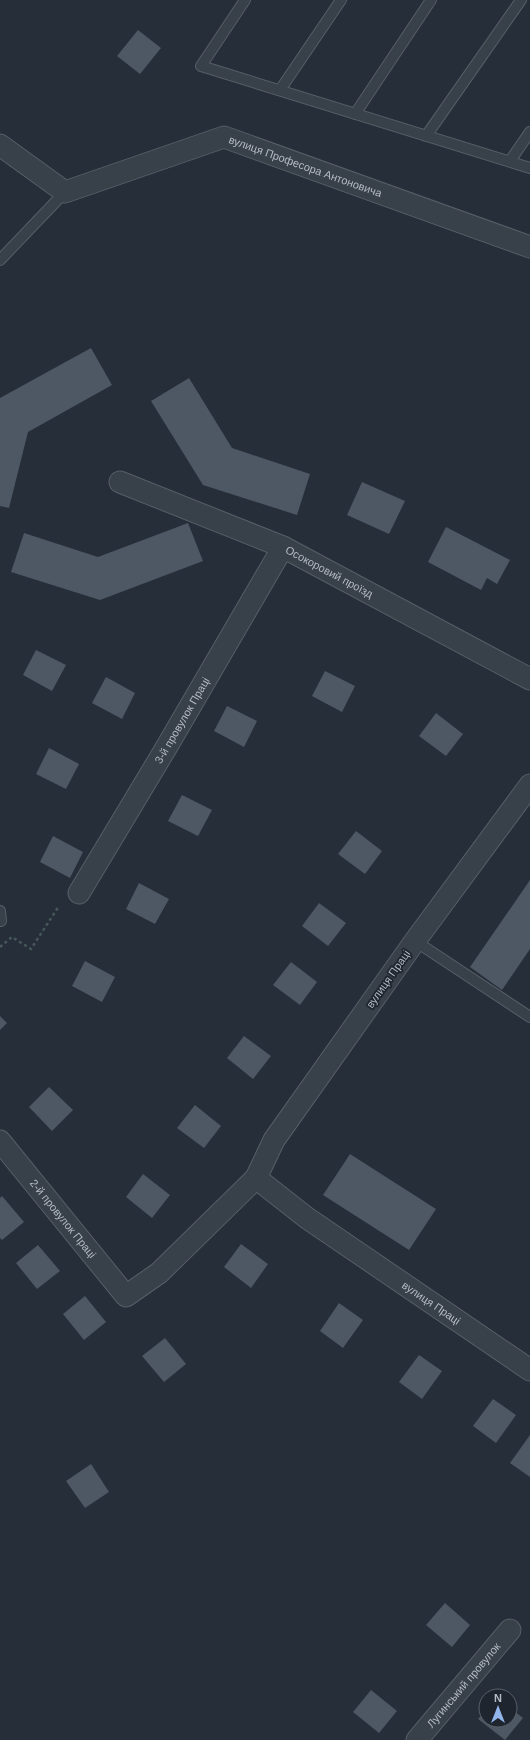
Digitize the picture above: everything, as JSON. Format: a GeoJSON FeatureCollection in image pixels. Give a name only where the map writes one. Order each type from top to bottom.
{"type":"FeatureCollection","features":[{"type":"Feature","properties":{"kind":"street","name":"вулиця Професора Антоновича"},"geometry":{"type":"LineString","coordinates":[[65,192],[224,138],[530,247]]}},
{"type":"Feature","properties":{"kind":"street"},"geometry":{"type":"LineString","coordinates":[[0,145],[65,192]]}},
{"type":"Feature","properties":{"kind":"street","name":"Осокоровий проїзд"},"geometry":{"type":"LineString","coordinates":[[120,482],[283,547],[530,679]]}},
{"type":"Feature","properties":{"kind":"street","name":"3-й провулок Праці"},"geometry":{"type":"LineString","coordinates":[[79,893],[166,748],[283,547]]}},
{"type":"Feature","properties":{"kind":"street","name":"вулиця Праці"},"geometry":{"type":"LineString","coordinates":[[126,1296],[159,1273],[256,1178],[274,1140],[415,941],[530,785]]}},
{"type":"Feature","properties":{"kind":"street","name":"2-й провулок Праці"},"geometry":{"type":"LineString","coordinates":[[0,1141],[126,1296]]}},
{"type":"Feature","properties":{"kind":"street","name":"вулиця Праці"},"geometry":{"type":"LineString","coordinates":[[256,1178],[307,1218],[530,1370]]}},
{"type":"Feature","properties":{"kind":"street","name":"Лугинський провулок"},"geometry":{"type":"LineString","coordinates":[[417,1740],[510,1630]]}},
{"type":"Feature","properties":{"kind":"lane"},"geometry":{"type":"LineString","coordinates":[[245,0],[201,66],[530,168]]}},
{"type":"Feature","properties":{"kind":"lane"},"geometry":{"type":"LineString","coordinates":[[280,90],[341,0]]}},
{"type":"Feature","properties":{"kind":"lane"},"geometry":{"type":"LineString","coordinates":[[355,114],[431,0]]}},
{"type":"Feature","properties":{"kind":"lane"},"geometry":{"type":"LineString","coordinates":[[426,136],[521,0]]}},
{"type":"Feature","properties":{"kind":"lane"},"geometry":{"type":"LineString","coordinates":[[510,161],[530,132]]}},
{"type":"Feature","properties":{"kind":"lane"},"geometry":{"type":"LineString","coordinates":[[0,260],[65,192]]}},
{"type":"Feature","properties":{"kind":"lane"},"geometry":{"type":"LineString","coordinates":[[415,941],[530,1017]]}},
{"type":"Feature","properties":{"kind":"path"},"geometry":{"type":"LineString","coordinates":[[0,948],[12,937],[31,948],[64,899],[79,893]]}},
{"type":"Feature","properties":{"kind":"building"},"geometry":{"type":"Polygon","coordinates":[[[138,30],[161,48],[140,74],[117,56],[138,30]]]}},
{"type":"Feature","properties":{"kind":"building"},"geometry":{"type":"Polygon","coordinates":[[[91,348],[112,385],[28,432],[9,508],[0,506],[0,398],[91,348]]]}},
{"type":"Feature","properties":{"kind":"building"},"geometry":{"type":"Polygon","coordinates":[[[189,378],[232,448],[310,474],[297,515],[203,485],[151,401],[189,378]]]}},
{"type":"Feature","properties":{"kind":"building"},"geometry":{"type":"Polygon","coordinates":[[[362,482],[405,501],[389,534],[347,515],[362,482]]]}},
{"type":"Feature","properties":{"kind":"building"},"geometry":{"type":"Polygon","coordinates":[[[188,523],[203,561],[100,600],[11,572],[24,533],[98,557],[188,523]]]}},
{"type":"Feature","properties":{"kind":"building"},"geometry":{"type":"Polygon","coordinates":[[[446,527],[510,560],[497,584],[487,578],[481,590],[428,562],[446,527]]]}},
{"type":"Feature","properties":{"kind":"building"},"geometry":{"type":"Polygon","coordinates":[[[36,650],[66,665],[52,691],[23,675],[36,650]]]}},
{"type":"Feature","properties":{"kind":"building"},"geometry":{"type":"Polygon","coordinates":[[[325,671],[355,686],[342,712],[312,696],[325,671]]]}},
{"type":"Feature","properties":{"kind":"building"},"geometry":{"type":"Polygon","coordinates":[[[106,677],[135,693],[122,719],[92,703],[106,677]]]}},
{"type":"Feature","properties":{"kind":"building"},"geometry":{"type":"Polygon","coordinates":[[[227,706],[257,721],[244,747],[214,731],[227,706]]]}},
{"type":"Feature","properties":{"kind":"building"},"geometry":{"type":"Polygon","coordinates":[[[436,713],[463,734],[446,756],[419,736],[436,713]]]}},
{"type":"Feature","properties":{"kind":"building"},"geometry":{"type":"Polygon","coordinates":[[[49,748],[79,764],[66,789],[36,774],[49,748]]]}},
{"type":"Feature","properties":{"kind":"building"},"geometry":{"type":"Polygon","coordinates":[[[182,795],[212,810],[198,836],[168,821],[182,795]]]}},
{"type":"Feature","properties":{"kind":"building"},"geometry":{"type":"Polygon","coordinates":[[[356,831],[382,851],[365,874],[338,854],[356,831]]]}},
{"type":"Feature","properties":{"kind":"building"},"geometry":{"type":"Polygon","coordinates":[[[53,836],[83,852],[70,878],[40,862],[53,836]]]}},
{"type":"Feature","properties":{"kind":"building"},"geometry":{"type":"Polygon","coordinates":[[[530,880],[530,949],[502,990],[470,967],[530,880]]]}},
{"type":"Feature","properties":{"kind":"building"},"geometry":{"type":"Polygon","coordinates":[[[139,883],[169,899],[155,924],[126,909],[139,883]]]}},
{"type":"Feature","properties":{"kind":"building"},"geometry":{"type":"Polygon","coordinates":[[[319,903],[346,923],[328,946],[302,926],[319,903]]]}},
{"type":"Feature","properties":{"kind":"building"},"geometry":{"type":"Polygon","coordinates":[[[85,961],[115,977],[102,1002],[72,986],[85,961]]]}},
{"type":"Feature","properties":{"kind":"building"},"geometry":{"type":"Polygon","coordinates":[[[291,962],[317,982],[300,1005],[273,985],[291,962]]]}},
{"type":"Feature","properties":{"kind":"building"},"geometry":{"type":"Polygon","coordinates":[[[0,1016],[7,1023],[0,1030],[0,1016]]]}},
{"type":"Feature","properties":{"kind":"building"},"geometry":{"type":"Polygon","coordinates":[[[244,1036],[271,1056],[253,1079],[227,1058],[244,1036]]]}},
{"type":"Feature","properties":{"kind":"building"},"geometry":{"type":"Polygon","coordinates":[[[49,1087],[73,1110],[52,1131],[29,1107],[49,1087]]]}},
{"type":"Feature","properties":{"kind":"building"},"geometry":{"type":"Polygon","coordinates":[[[195,1105],[221,1126],[204,1148],[177,1128],[195,1105]]]}},
{"type":"Feature","properties":{"kind":"building"},"geometry":{"type":"Polygon","coordinates":[[[350,1154],[436,1209],[409,1250],[323,1195],[350,1154]]]}},
{"type":"Feature","properties":{"kind":"building"},"geometry":{"type":"Polygon","coordinates":[[[143,1174],[170,1195],[152,1218],[126,1197],[143,1174]]]}},
{"type":"Feature","properties":{"kind":"building"},"geometry":{"type":"Polygon","coordinates":[[[2,1196],[24,1222],[2,1240],[0,1238],[0,1198],[2,1196]]]}},
{"type":"Feature","properties":{"kind":"building"},"geometry":{"type":"Polygon","coordinates":[[[241,1244],[268,1264],[251,1288],[224,1267],[241,1244]]]}},
{"type":"Feature","properties":{"kind":"building"},"geometry":{"type":"Polygon","coordinates":[[[38,1245],[60,1271],[37,1289],[16,1263],[38,1245]]]}},
{"type":"Feature","properties":{"kind":"building"},"geometry":{"type":"Polygon","coordinates":[[[85,1296],[106,1322],[84,1340],[63,1314],[85,1296]]]}},
{"type":"Feature","properties":{"kind":"building"},"geometry":{"type":"Polygon","coordinates":[[[339,1303],[363,1320],[343,1348],[320,1331],[339,1303]]]}},
{"type":"Feature","properties":{"kind":"building"},"geometry":{"type":"Polygon","coordinates":[[[165,1338],[186,1364],[164,1382],[142,1356],[165,1338]]]}},
{"type":"Feature","properties":{"kind":"building"},"geometry":{"type":"Polygon","coordinates":[[[419,1355],[442,1371],[422,1399],[399,1382],[419,1355]]]}},
{"type":"Feature","properties":{"kind":"building"},"geometry":{"type":"Polygon","coordinates":[[[493,1399],[516,1415],[496,1443],[473,1426],[493,1399]]]}},
{"type":"Feature","properties":{"kind":"building"},"geometry":{"type":"Polygon","coordinates":[[[530,1435],[530,1477],[510,1463],[530,1435]]]}},
{"type":"Feature","properties":{"kind":"building"},"geometry":{"type":"Polygon","coordinates":[[[91,1464],[109,1492],[85,1508],[66,1481],[91,1464]]]}},
{"type":"Feature","properties":{"kind":"building"},"geometry":{"type":"Polygon","coordinates":[[[445,1603],[470,1625],[452,1647],[426,1625],[445,1603]]]}},
{"type":"Feature","properties":{"kind":"building"},"geometry":{"type":"Polygon","coordinates":[[[371,1690],[397,1711],[379,1733],[353,1712],[371,1690]]]}},
{"type":"Feature","properties":{"kind":"building"},"geometry":{"type":"Polygon","coordinates":[[[518,1714],[523,1718],[518,1724],[518,1714]]]}},
{"type":"Feature","properties":{"kind":"building"},"geometry":{"type":"Polygon","coordinates":[[[490,1728],[515,1728],[505,1740],[490,1728]]]}}]}
